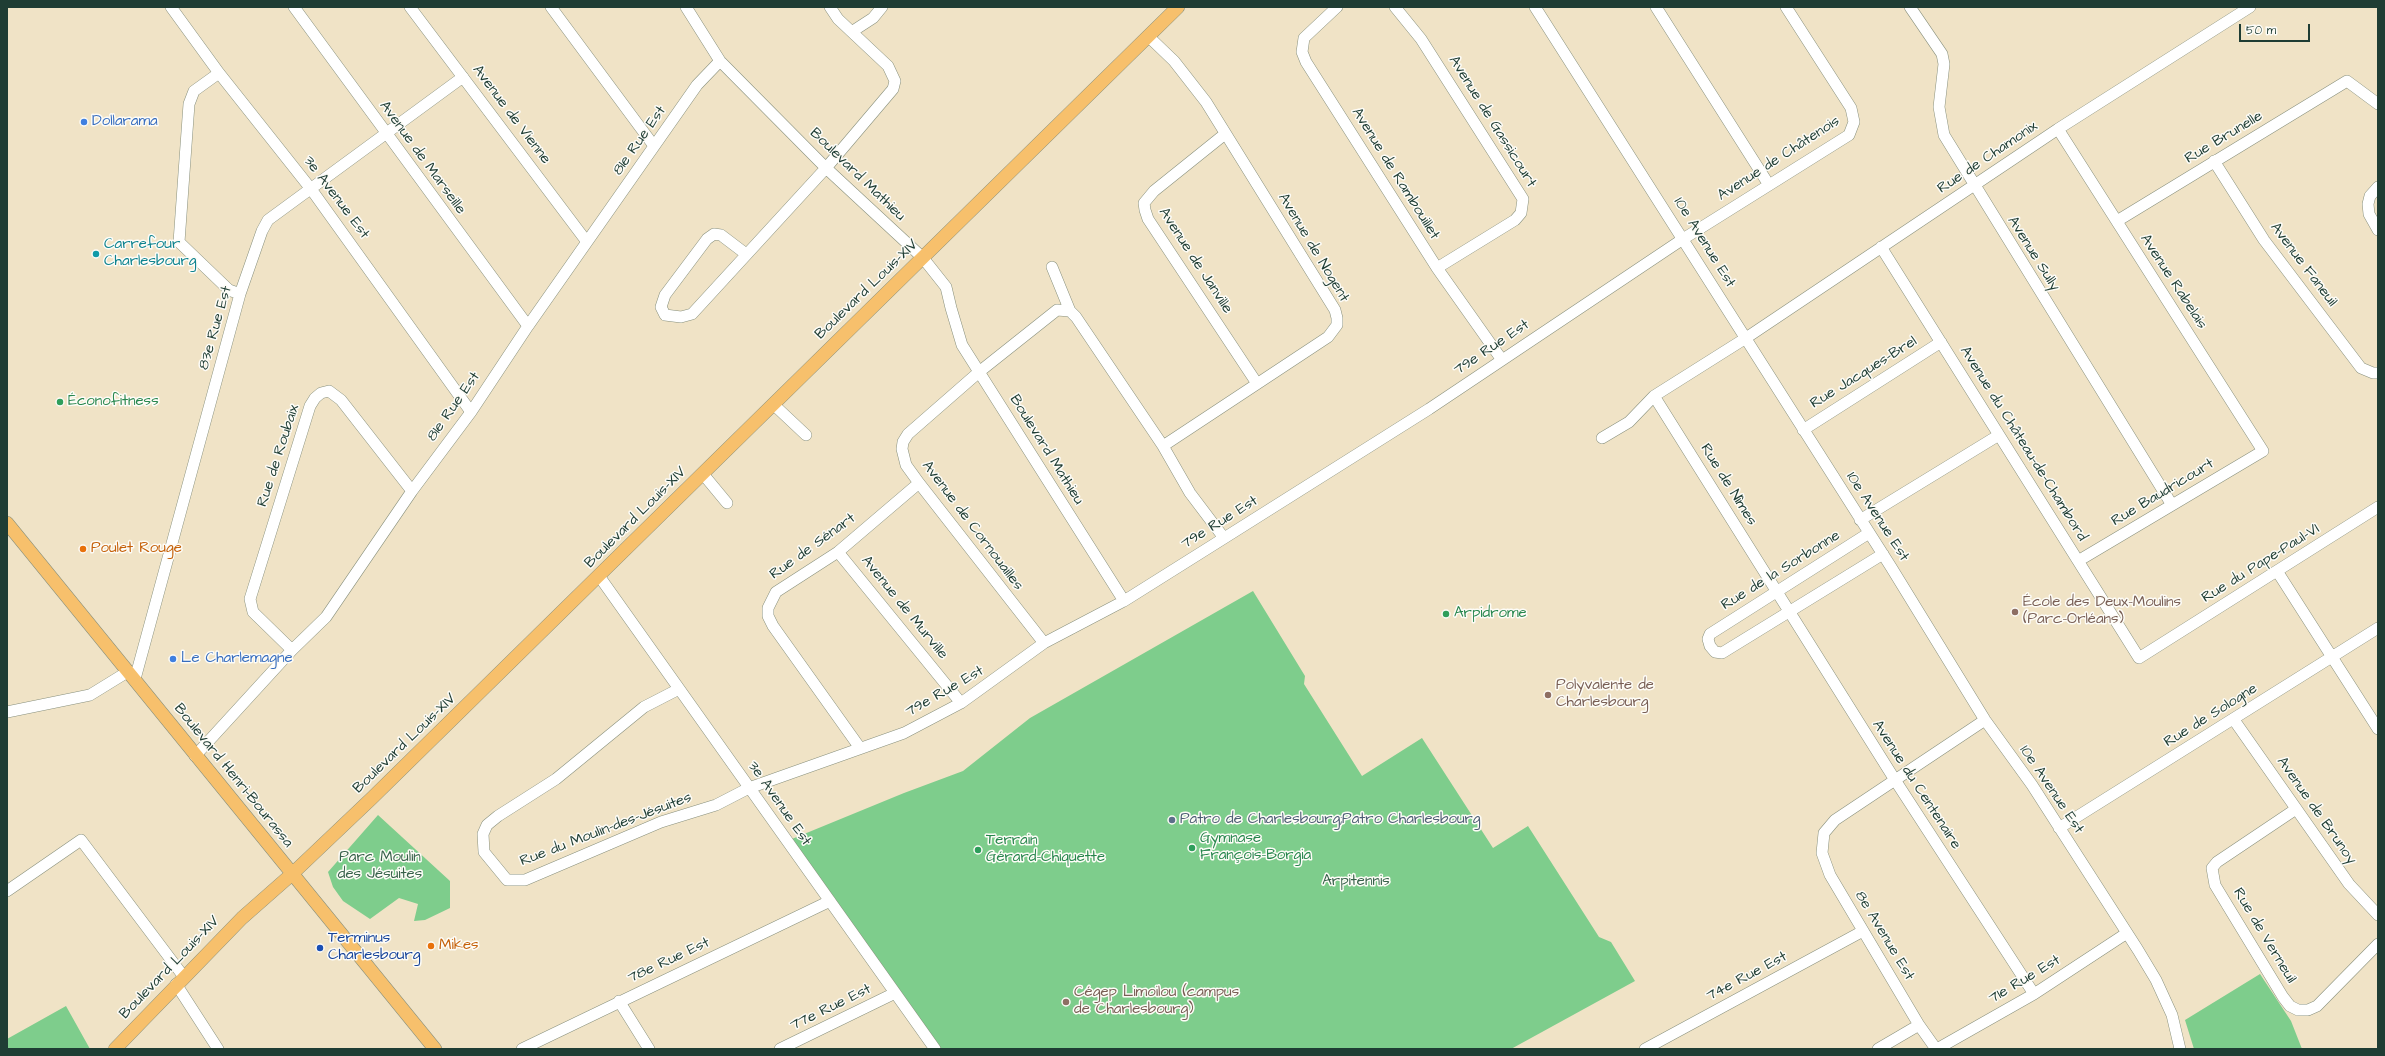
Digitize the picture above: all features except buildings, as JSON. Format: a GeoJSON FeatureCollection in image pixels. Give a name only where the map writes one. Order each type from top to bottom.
{"type":"FeatureCollection","features":[{"type":"Feature","properties":{"kind":"main road","name":"Boulevard Louis-XIV"},"geometry":{"type":"LineString","coordinates":[[115,1049],[180,980],[242,918],[292,874],[600,576],[773,404],[1178,7]]}},
{"type":"Feature","properties":{"kind":"main road","name":"Boulevard Henri-Bourassa"},"geometry":{"type":"LineString","coordinates":[[7,523],[132,675],[195,756],[435,1049]]}},
{"type":"Feature","properties":{"kind":"street","name":"3e Avenue Est"},"geometry":{"type":"LineString","coordinates":[[171,7],[219,73],[311,189],[471,412]]}},
{"type":"Feature","properties":{"kind":"street","name":"Avenue de Marseille"},"geometry":{"type":"LineString","coordinates":[[294,7],[528,326]]}},
{"type":"Feature","properties":{"kind":"street","name":"Avenue de Vienne"},"geometry":{"type":"LineString","coordinates":[[410,7],[587,242]]}},
{"type":"Feature","properties":{"kind":"street"},"geometry":{"type":"LineString","coordinates":[[551,7],[654,146]]}},
{"type":"Feature","properties":{"kind":"street","name":"Boulevard Mathieu"},"geometry":{"type":"LineString","coordinates":[[686,7],[720,61],[826,168],[923,258],[946,287],[950,308],[962,345],[1124,601]]}},
{"type":"Feature","properties":{"kind":"street"},"geometry":{"type":"LineString","coordinates":[[746,254],[721,235],[714,234],[707,238],[665,295],[661,307],[665,315],[681,318],[692,314],[826,168],[893,89],[895,81],[888,66],[853,31],[838,19],[830,7]]}},
{"type":"Feature","properties":{"kind":"street"},"geometry":{"type":"LineString","coordinates":[[853,31],[873,18],[882,7]]}},
{"type":"Feature","properties":{"kind":"street","name":"Avenue de Rambouillet"},"geometry":{"type":"LineString","coordinates":[[1337,7],[1304,38],[1302,52],[1306,62],[1437,268],[1502,360]]}},
{"type":"Feature","properties":{"kind":"street","name":"Avenue de Gassicourt"},"geometry":{"type":"LineString","coordinates":[[1395,7],[1421,39],[1523,199],[1521,213],[1515,220],[1437,268]]}},
{"type":"Feature","properties":{"kind":"street","name":"10e Avenue Est"},"geometry":{"type":"LineString","coordinates":[[1535,7],[1683,238],[1985,720],[2059,828],[2127,933],[2156,980],[2172,1015],[2180,1049]]}},
{"type":"Feature","properties":{"kind":"street"},"geometry":{"type":"LineString","coordinates":[[1656,7],[1769,185]]}},
{"type":"Feature","properties":{"kind":"street","name":"Avenue de Châtenois"},"geometry":{"type":"LineString","coordinates":[[1683,238],[1849,135],[1854,122],[1851,108],[1786,7]]}},
{"type":"Feature","properties":{"kind":"street","name":"Avenue Sully"},"geometry":{"type":"LineString","coordinates":[[1910,7],[1942,54],[1944,73],[1939,107],[1941,126],[1974,186],[2172,506]]}},
{"type":"Feature","properties":{"kind":"street","name":"Rue de Chamonix"},"geometry":{"type":"LineString","coordinates":[[1746,338],[1880,247],[2058,130],[2250,7]]}},
{"type":"Feature","properties":{"kind":"street","name":"Avenue de Nogent"},"geometry":{"type":"LineString","coordinates":[[1149,37],[1174,61],[1206,102],[1335,310],[1337,318],[1337,325],[1328,336],[1256,382],[1163,446]]}},
{"type":"Feature","properties":{"kind":"street","name":"81e Rue Est"},"geometry":{"type":"LineString","coordinates":[[195,756],[292,650],[326,616],[412,491],[471,412],[528,326],[654,146],[697,86],[720,61]]}},
{"type":"Feature","properties":{"kind":"street"},"geometry":{"type":"LineString","coordinates":[[219,73],[194,91],[189,104],[179,242],[229,290],[240,294]]}},
{"type":"Feature","properties":{"kind":"street","name":"83e Rue Est"},"geometry":{"type":"LineString","coordinates":[[132,675],[240,294],[262,231],[268,220],[463,77]]}},
{"type":"Feature","properties":{"kind":"street","name":"Rue Brunelle"},"geometry":{"type":"LineString","coordinates":[[2116,221],[2347,81],[2378,104]]}},
{"type":"Feature","properties":{"kind":"street","name":"Avenue Rabelais"},"geometry":{"type":"LineString","coordinates":[[2058,130],[2263,451]]}},
{"type":"Feature","properties":{"kind":"street","name":"Avenue de Janville"},"geometry":{"type":"LineString","coordinates":[[1225,134],[1154,191],[1144,203],[1148,219],[1256,382]]}},
{"type":"Feature","properties":{"kind":"street","name":"Avenue Faneuil"},"geometry":{"type":"LineString","coordinates":[[2214,161],[2264,240],[2361,368],[2373,373],[2378,373]]}},
{"type":"Feature","properties":{"kind":"street"},"geometry":{"type":"LineString","coordinates":[[2378,187],[2370,196],[2368,204],[2369,214],[2378,230]]}},
{"type":"Feature","properties":{"kind":"street","name":"79e Rue Est"},"geometry":{"type":"LineString","coordinates":[[749,788],[904,733],[961,703],[1044,643],[1124,601],[1224,538],[1502,360],[1683,238]]}},
{"type":"Feature","properties":{"kind":"street","name":"Avenue du Château-de-Chambord"},"geometry":{"type":"LineString","coordinates":[[1880,247],[2139,658]]}},
{"type":"Feature","properties":{"kind":"street"},"geometry":{"type":"LineString","coordinates":[[1052,267],[1070,311],[1163,446],[1190,493],[1224,538]]}},
{"type":"Feature","properties":{"kind":"street","name":"Avenue de Cornouailles"},"geometry":{"type":"LineString","coordinates":[[1044,643],[919,483],[904,460],[902,449],[903,442],[908,434],[979,372],[1049,315],[1057,310],[1070,311]]}},
{"type":"Feature","properties":{"kind":"street"},"geometry":{"type":"LineString","coordinates":[[1602,438],[1629,422],[1654,396],[1746,338]]}},
{"type":"Feature","properties":{"kind":"street","name":"Rue Jacques-Brel"},"geometry":{"type":"LineString","coordinates":[[1804,430],[1941,342]]}},
{"type":"Feature","properties":{"kind":"street","name":"Rue de Roubaix"},"geometry":{"type":"LineString","coordinates":[[292,650],[253,612],[250,599],[310,406],[315,398],[321,393],[329,391],[341,400],[412,491]]}},
{"type":"Feature","properties":{"kind":"street","name":"Rue de Nîmes"},"geometry":{"type":"LineString","coordinates":[[1654,396],[1776,591]]}},
{"type":"Feature","properties":{"kind":"street"},"geometry":{"type":"LineString","coordinates":[[773,404],[806,435]]}},
{"type":"Feature","properties":{"kind":"street"},"geometry":{"type":"LineString","coordinates":[[1860,520],[1999,435]]}},
{"type":"Feature","properties":{"kind":"street","name":"Rue Baudricourt"},"geometry":{"type":"LineString","coordinates":[[2078,561],[2263,451]]}},
{"type":"Feature","properties":{"kind":"street"},"geometry":{"type":"LineString","coordinates":[[703,474],[727,503]]}},
{"type":"Feature","properties":{"kind":"street","name":"Rue de Sénart"},"geometry":{"type":"LineString","coordinates":[[860,748],[768,616],[771,599],[776,592],[838,552],[919,483]]}},
{"type":"Feature","properties":{"kind":"street","name":"Rue du Pape-Paul-VI"},"geometry":{"type":"LineString","coordinates":[[2139,658],[2378,508]]}},
{"type":"Feature","properties":{"kind":"street","name":"Rue de la Sorbonne"},"geometry":{"type":"LineString","coordinates":[[1789,612],[1722,653],[1715,652],[1710,646],[1708,639],[1710,634],[1869,533]]}},
{"type":"Feature","properties":{"kind":"street","name":"Avenue de Murville"},"geometry":{"type":"LineString","coordinates":[[838,552],[961,703]]}},
{"type":"Feature","properties":{"kind":"street"},"geometry":{"type":"LineString","coordinates":[[1789,612],[1882,554]]}},
{"type":"Feature","properties":{"kind":"street"},"geometry":{"type":"LineString","coordinates":[[2277,571],[2378,729]]}},
{"type":"Feature","properties":{"kind":"street","name":"3e Avenue Est"},"geometry":{"type":"LineString","coordinates":[[600,576],[935,1049]]}},
{"type":"Feature","properties":{"kind":"street","name":"Avenue du Centenaire"},"geometry":{"type":"LineString","coordinates":[[1776,591],[1895,780],[2034,994]]}},
{"type":"Feature","properties":{"kind":"street","name":"Rue de Sologne"},"geometry":{"type":"LineString","coordinates":[[2059,828],[2234,720],[2378,628]]}},
{"type":"Feature","properties":{"kind":"street"},"geometry":{"type":"LineString","coordinates":[[7,712],[90,695],[132,675]]}},
{"type":"Feature","properties":{"kind":"street","name":"Rue du Moulin-des-Jésuites"},"geometry":{"type":"LineString","coordinates":[[679,689],[644,707],[556,779],[498,816],[487,825],[482,834],[484,852],[507,880],[525,880],[661,822],[716,805],[749,788]]}},
{"type":"Feature","properties":{"kind":"street"},"geometry":{"type":"LineString","coordinates":[[1895,780],[1985,720]]}},
{"type":"Feature","properties":{"kind":"street","name":"Avenue de Brunoy"},"geometry":{"type":"LineString","coordinates":[[2234,720],[2349,884],[2378,915]]}},
{"type":"Feature","properties":{"kind":"street","name":"8e Avenue Est"},"geometry":{"type":"LineString","coordinates":[[1895,780],[1834,820],[1824,833],[1822,853],[1830,875],[1919,1025],[1936,1049]]}},
{"type":"Feature","properties":{"kind":"street","name":"Rue de Verneuil"},"geometry":{"type":"LineString","coordinates":[[2296,809],[2217,862],[2212,868],[2215,885],[2283,997],[2290,1006],[2298,1010],[2308,1010],[2317,1006],[2378,944]]}},
{"type":"Feature","properties":{"kind":"street"},"geometry":{"type":"LineString","coordinates":[[7,891],[82,840],[180,980],[218,1049]]}},
{"type":"Feature","properties":{"kind":"street","name":"78e Rue Est"},"geometry":{"type":"LineString","coordinates":[[522,1049],[619,1001],[830,901]]}},
{"type":"Feature","properties":{"kind":"street","name":"74e Rue Est"},"geometry":{"type":"LineString","coordinates":[[1645,1049],[1863,931]]}},
{"type":"Feature","properties":{"kind":"street","name":"71e Rue Est"},"geometry":{"type":"LineString","coordinates":[[1936,1049],[2034,994],[2127,933]]}},
{"type":"Feature","properties":{"kind":"street","name":"77e Rue Est"},"geometry":{"type":"LineString","coordinates":[[780,1049],[896,993]]}},
{"type":"Feature","properties":{"kind":"street"},"geometry":{"type":"LineString","coordinates":[[619,1001],[649,1049]]}},
{"type":"Feature","properties":{"kind":"street"},"geometry":{"type":"LineString","coordinates":[[1878,1049],[1919,1025]]}},
{"type":"Feature","properties":{"kind":"green space","name":"Arpitennis"},"geometry":{"type":"Polygon","coordinates":[[[1253,591],[1305,676],[1304,684],[1362,776],[1422,738],[1493,848],[1528,826],[1599,937],[1611,942],[1635,981],[1511,1049],[935,1049],[787,841],[904,793],[963,771],[1030,718],[1253,591]]]}},
{"type":"Feature","properties":{"kind":"green space","name":"Parc Moulin des Jésuites"},"geometry":{"type":"Polygon","coordinates":[[[378,815],[450,881],[450,908],[425,920],[414,921],[418,904],[399,898],[370,919],[343,901],[333,887],[328,872],[378,815]]]}},
{"type":"Feature","properties":{"kind":"green space"},"geometry":{"type":"Polygon","coordinates":[[[2260,974],[2291,1021],[2302,1049],[2194,1049],[2185,1020],[2260,974]]]}},
{"type":"Feature","properties":{"kind":"green space"},"geometry":{"type":"Polygon","coordinates":[[[66,1006],[90,1049],[7,1049],[7,1039],[66,1006]]]}},
{"type":"Feature","properties":{"kind":"place","name":"Dollarama"},"geometry":{"type":"Point","coordinates":[84,122]}},
{"type":"Feature","properties":{"kind":"place","name":"Carrefour Charlesbourg"},"geometry":{"type":"Point","coordinates":[96,254]}},
{"type":"Feature","properties":{"kind":"place","name":"Éconofitness"},"geometry":{"type":"Point","coordinates":[60,402]}},
{"type":"Feature","properties":{"kind":"place","name":"Poulet Rouge"},"geometry":{"type":"Point","coordinates":[83,549]}},
{"type":"Feature","properties":{"kind":"place","name":"École des Deux-Moulins (Parc-Orléans)"},"geometry":{"type":"Point","coordinates":[2015,612]}},
{"type":"Feature","properties":{"kind":"place","name":"Arpidrome"},"geometry":{"type":"Point","coordinates":[1446,614]}},
{"type":"Feature","properties":{"kind":"place","name":"Le Charlemagne"},"geometry":{"type":"Point","coordinates":[173,659]}},
{"type":"Feature","properties":{"kind":"place","name":"Polyvalente de Charlesbourg"},"geometry":{"type":"Point","coordinates":[1548,695]}},
{"type":"Feature","properties":{"kind":"place","name":"Patro de Charlesbourg;Patro Charlesbourg"},"geometry":{"type":"Point","coordinates":[1172,820]}},
{"type":"Feature","properties":{"kind":"place","name":"Gymnase François-Borgia"},"geometry":{"type":"Point","coordinates":[1192,848]}},
{"type":"Feature","properties":{"kind":"place","name":"Terrain Gérard-Chiquette"},"geometry":{"type":"Point","coordinates":[978,850]}},
{"type":"Feature","properties":{"kind":"place","name":"Mikes"},"geometry":{"type":"Point","coordinates":[431,946]}},
{"type":"Feature","properties":{"kind":"place","name":"Terminus Charlesbourg"},"geometry":{"type":"Point","coordinates":[320,948]}},
{"type":"Feature","properties":{"kind":"place","name":"Cégep Limoilou (campus de Charlesbourg)"},"geometry":{"type":"Point","coordinates":[1066,1002]}}]}
